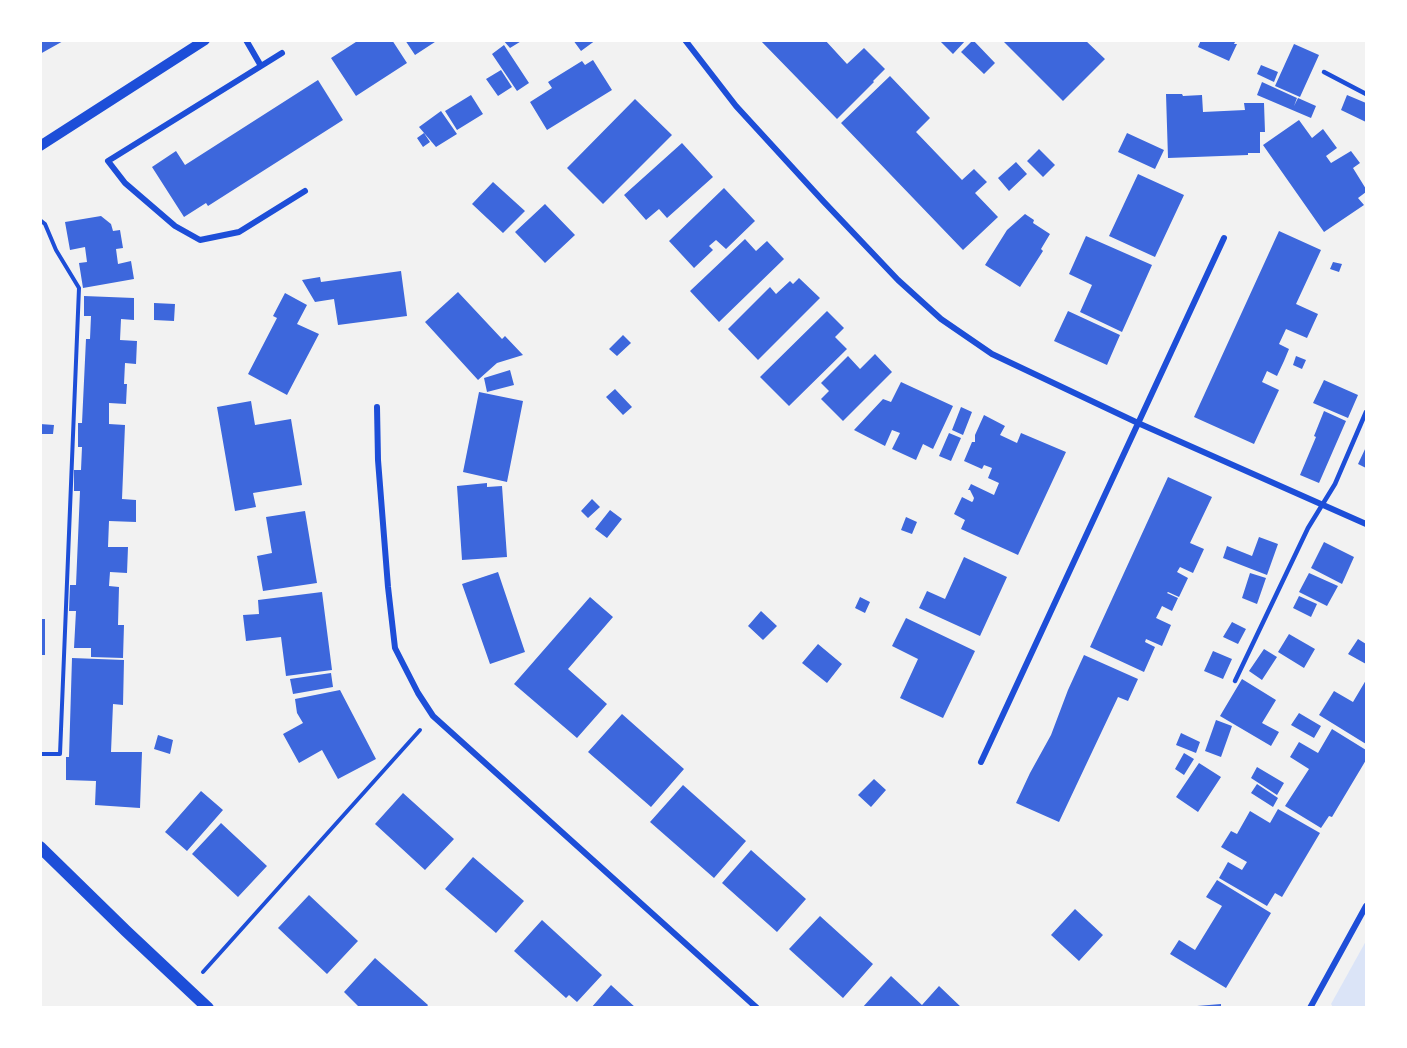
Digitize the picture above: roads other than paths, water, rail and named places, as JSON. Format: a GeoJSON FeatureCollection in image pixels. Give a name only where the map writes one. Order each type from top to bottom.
{"type":"FeatureCollection","features":[{"type":"Feature","properties":{"kind":"main road"},"geometry":{"type":"LineString","coordinates":[[40,847],[208,1008]]}},
{"type":"Feature","properties":{"kind":"street"},"geometry":{"type":"LineString","coordinates":[[40,146],[206,40]]}},
{"type":"Feature","properties":{"kind":"street"},"geometry":{"type":"LineString","coordinates":[[246,40],[261,66]]}},
{"type":"Feature","properties":{"kind":"street"},"geometry":{"type":"LineString","coordinates":[[685,40],[736,106],[824,202],[898,280],[941,319],[992,354],[1138,423],[1366,524]]}},
{"type":"Feature","properties":{"kind":"street"},"geometry":{"type":"LineString","coordinates":[[282,53],[108,161],[125,183],[175,226],[200,240],[239,232],[305,191]]}},
{"type":"Feature","properties":{"kind":"street"},"geometry":{"type":"LineString","coordinates":[[981,762],[1224,238]]}},
{"type":"Feature","properties":{"kind":"street"},"geometry":{"type":"LineString","coordinates":[[377,407],[378,460],[394,648],[418,693],[433,716],[757,1008]]}},
{"type":"Feature","properties":{"kind":"street"},"geometry":{"type":"LineString","coordinates":[[1310,1008],[1366,906]]}},
{"type":"Feature","properties":{"kind":"lane"},"geometry":{"type":"LineString","coordinates":[[1324,72],[1366,94]]}},
{"type":"Feature","properties":{"kind":"lane"},"geometry":{"type":"LineString","coordinates":[[1235,681],[1308,528],[1335,484],[1366,412]]}}]}
